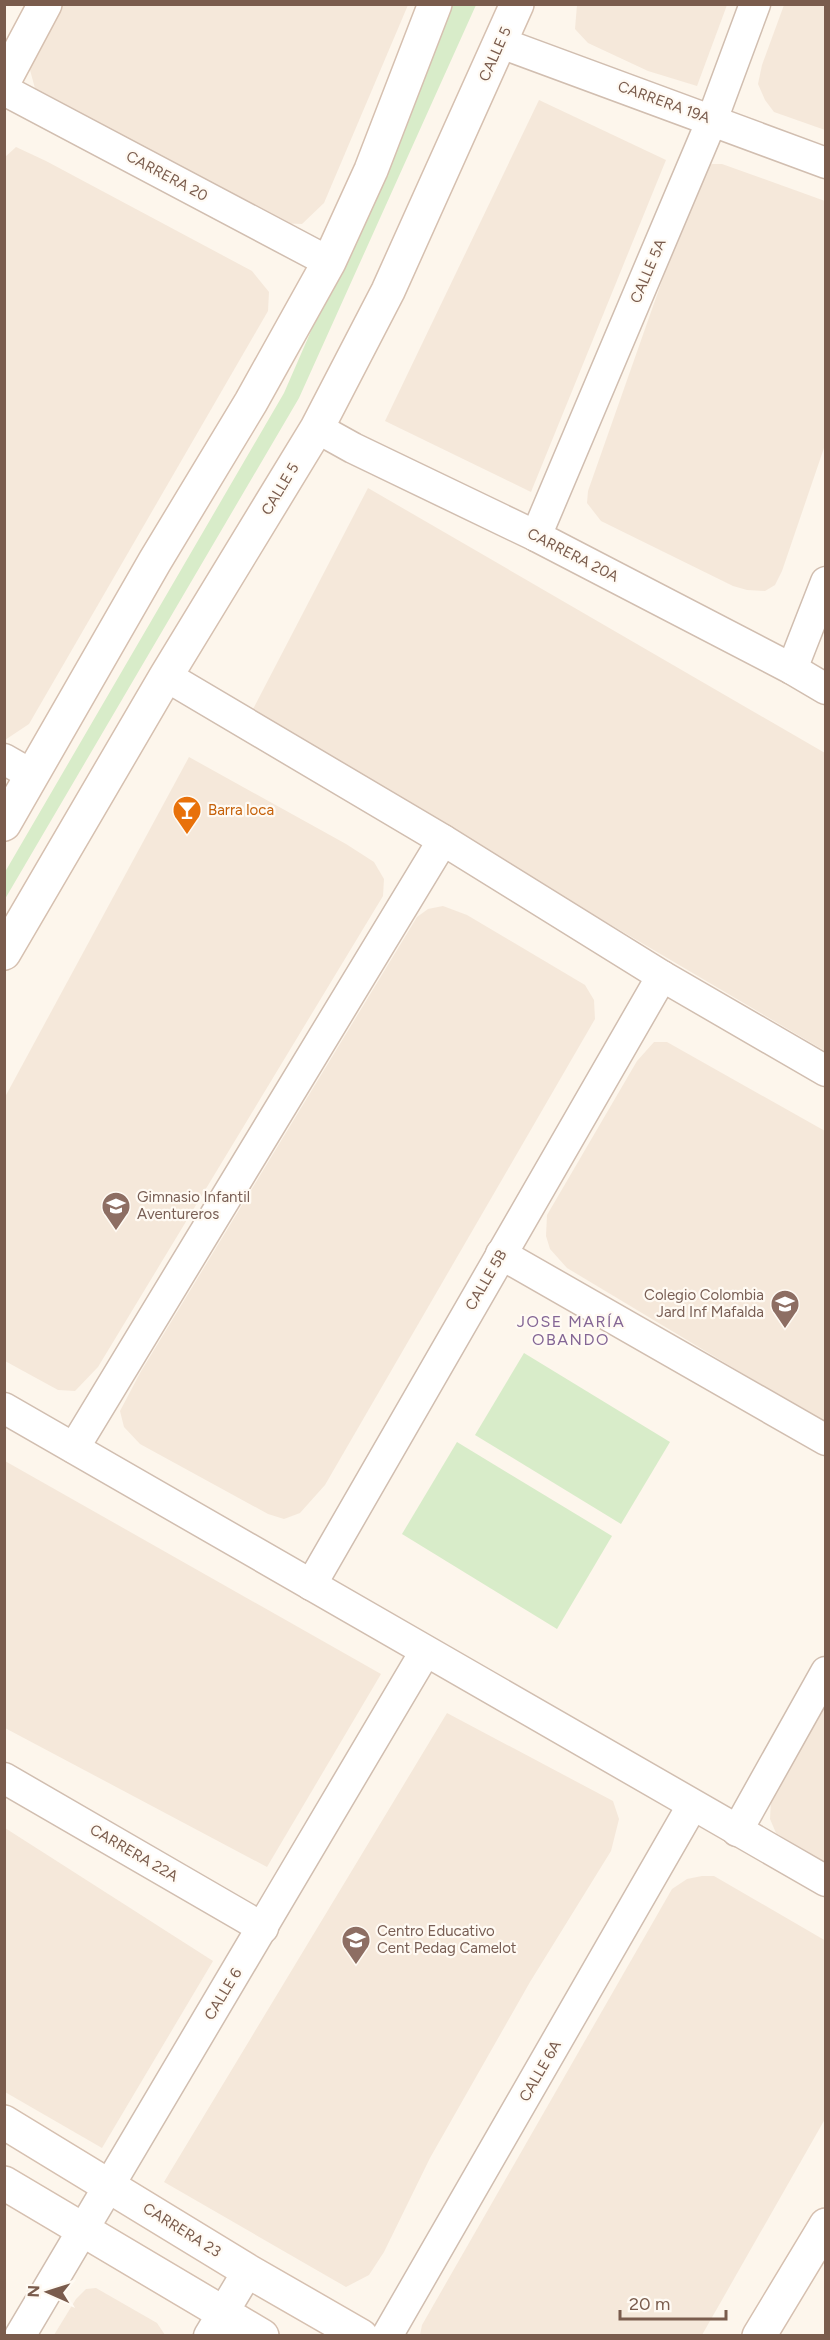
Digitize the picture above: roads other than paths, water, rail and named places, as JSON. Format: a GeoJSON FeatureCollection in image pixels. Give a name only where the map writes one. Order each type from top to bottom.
{"type":"FeatureCollection","features":[{"type":"Feature","properties":{"kind":"main road"},"geometry":{"type":"LineString","coordinates":[[4,81],[45,4]]}},
{"type":"Feature","properties":{"kind":"main road"},"geometry":{"type":"LineString","coordinates":[[4,824],[155,561],[251,402],[329,262],[371,170],[435,4]]}},
{"type":"Feature","properties":{"kind":"main road","name":"CALLE 5"},"geometry":{"type":"LineString","coordinates":[[4,953],[166,676],[317,428],[388,291],[517,4]]}},
{"type":"Feature","properties":{"kind":"main road","name":"CARRERA 23"},"geometry":{"type":"LineString","coordinates":[[4,2122],[110,2184],[248,2271],[361,2336]]}},
{"type":"Feature","properties":{"kind":"main road"},"geometry":{"type":"LineString","coordinates":[[4,2183],[84,2231],[216,2324],[262,2336]]}},
{"type":"Feature","properties":{"kind":"main road"},"geometry":{"type":"LineString","coordinates":[[759,2336],[823,2236]]}},
{"type":"Feature","properties":{"kind":"street","name":"CALLE 5A"},"geometry":{"type":"LineString","coordinates":[[536,536],[712,120],[755,4]]}},
{"type":"Feature","properties":{"kind":"street","name":"CARRERA 19A"},"geometry":{"type":"LineString","coordinates":[[501,43],[825,163]]}},
{"type":"Feature","properties":{"kind":"street","name":"CARRERA 20"},"geometry":{"type":"LineString","coordinates":[[4,90],[329,262]]}},
{"type":"Feature","properties":{"kind":"street","name":"CARRERA 20A"},"geometry":{"type":"LineString","coordinates":[[317,428],[353,448],[536,536],[792,669],[825,689]]}},
{"type":"Feature","properties":{"kind":"street"},"geometry":{"type":"LineString","coordinates":[[792,669],[825,582]]}},
{"type":"Feature","properties":{"kind":"street"},"geometry":{"type":"LineString","coordinates":[[166,676],[443,840],[662,976],[825,1071]]}},
{"type":"Feature","properties":{"kind":"street"},"geometry":{"type":"LineString","coordinates":[[4,759],[32,775]]}},
{"type":"Feature","properties":{"kind":"street"},"geometry":{"type":"LineString","coordinates":[[74,1448],[443,840]]}},
{"type":"Feature","properties":{"kind":"street","name":"CALLE 5B"},"geometry":{"type":"LineString","coordinates":[[311,1585],[662,976]]}},
{"type":"Feature","properties":{"kind":"street"},"geometry":{"type":"LineString","coordinates":[[501,1254],[825,1440]]}},
{"type":"Feature","properties":{"kind":"street"},"geometry":{"type":"LineString","coordinates":[[4,1408],[825,1881]]}},
{"type":"Feature","properties":{"kind":"street","name":"CALLE 6"},"geometry":{"type":"LineString","coordinates":[[20,2336],[425,1652]]}},
{"type":"Feature","properties":{"kind":"street"},"geometry":{"type":"LineString","coordinates":[[737,1831],[825,1672]]}},
{"type":"Feature","properties":{"kind":"street","name":"CARRERA 22A"},"geometry":{"type":"LineString","coordinates":[[4,1778],[263,1928]]}},
{"type":"Feature","properties":{"kind":"street","name":"CALLE 6A"},"geometry":{"type":"LineString","coordinates":[[387,2336],[692,1806]]}},
{"type":"Feature","properties":{"kind":"street"},"geometry":{"type":"LineString","coordinates":[[216,2324],[248,2271]]}},
{"type":"Feature","properties":{"kind":"place","name":"Barra loca"},"geometry":{"type":"Point","coordinates":[187,836]}},
{"type":"Feature","properties":{"kind":"place","name":"Gimnasio Infantil Aventureros"},"geometry":{"type":"Point","coordinates":[116,1232]}},
{"type":"Feature","properties":{"kind":"place","name":"Colegio Colombia Jard Inf Mafalda"},"geometry":{"type":"Point","coordinates":[785,1330]}},
{"type":"Feature","properties":{"kind":"place","name":"Centro Educativo Cent Pedag Camelot"},"geometry":{"type":"Point","coordinates":[356,1966]}},
{"type":"Feature","properties":{"kind":"district","name":"JOSE MARÍA OBANDO"},"geometry":{"type":"Point","coordinates":[571,1330]}}]}
